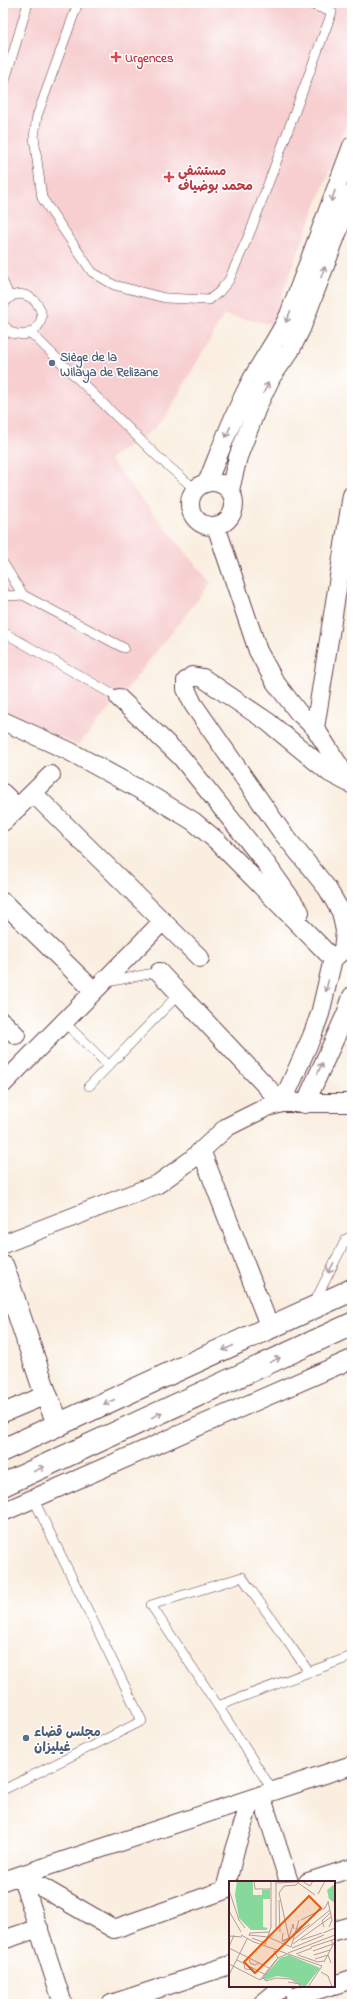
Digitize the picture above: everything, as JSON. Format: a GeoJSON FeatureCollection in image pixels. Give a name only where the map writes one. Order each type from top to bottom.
{"type":"FeatureCollection","features":[{"type":"Feature","properties":{"kind":"main road"},"geometry":{"type":"LineString","coordinates":[[3,1267],[46,1395],[59,1425]]}},
{"type":"Feature","properties":{"kind":"main road"},"geometry":{"type":"LineString","coordinates":[[3,1450],[352,1290]]}},
{"type":"Feature","properties":{"kind":"main road"},"geometry":{"type":"LineString","coordinates":[[3,1485],[352,1324]]}},
{"type":"Feature","properties":{"kind":"street"},"geometry":{"type":"LineString","coordinates":[[201,486],[219,483],[230,490],[233,497],[233,512],[224,523],[216,526],[203,524],[193,515],[191,502],[201,486],[262,360],[279,337],[289,316],[352,146]]}},
{"type":"Feature","properties":{"kind":"street"},"geometry":{"type":"LineString","coordinates":[[230,490],[238,457],[258,405],[272,376],[290,351],[301,329],[352,194]]}},
{"type":"Feature","properties":{"kind":"street"},"geometry":{"type":"LineString","coordinates":[[315,728],[352,495]]}},
{"type":"Feature","properties":{"kind":"street"},"geometry":{"type":"LineString","coordinates":[[216,526],[258,651],[275,682],[298,712],[315,728],[352,785]]}},
{"type":"Feature","properties":{"kind":"street"},"geometry":{"type":"LineString","coordinates":[[282,1103],[312,1036],[343,956],[345,931],[341,912],[327,888],[281,831],[193,704],[186,689],[186,681],[192,676],[203,678],[268,722],[330,773],[352,785]]}},
{"type":"Feature","properties":{"kind":"street"},"geometry":{"type":"LineString","coordinates":[[119,698],[181,757],[343,956]]}},
{"type":"Feature","properties":{"kind":"street"},"geometry":{"type":"LineString","coordinates":[[3,721],[69,751],[155,798],[193,822],[343,956]]}},
{"type":"Feature","properties":{"kind":"street"},"geometry":{"type":"LineString","coordinates":[[3,822],[51,775]]}},
{"type":"Feature","properties":{"kind":"street"},"geometry":{"type":"LineString","coordinates":[[3,793],[18,808]]}},
{"type":"Feature","properties":{"kind":"street"},"geometry":{"type":"LineString","coordinates":[[33,793],[200,958]]}},
{"type":"Feature","properties":{"kind":"street"},"geometry":{"type":"LineString","coordinates":[[3,902],[98,987]]}},
{"type":"Feature","properties":{"kind":"street"},"geometry":{"type":"LineString","coordinates":[[3,1084],[163,921]]}},
{"type":"Feature","properties":{"kind":"street"},"geometry":{"type":"LineString","coordinates":[[159,972],[282,1103]]}},
{"type":"Feature","properties":{"kind":"street"},"geometry":{"type":"LineString","coordinates":[[305,1104],[346,1014],[352,996]]}},
{"type":"Feature","properties":{"kind":"street"},"geometry":{"type":"LineString","coordinates":[[3,1022],[16,1035]]}},
{"type":"Feature","properties":{"kind":"street"},"geometry":{"type":"LineString","coordinates":[[3,1244],[158,1184],[201,1150],[227,1126],[267,1107],[282,1103],[352,1103]]}},
{"type":"Feature","properties":{"kind":"street"},"geometry":{"type":"LineString","coordinates":[[201,1150],[270,1328]]}},
{"type":"Feature","properties":{"kind":"street"},"geometry":{"type":"LineString","coordinates":[[3,1512],[352,1359]]}},
{"type":"Feature","properties":{"kind":"street"},"geometry":{"type":"LineString","coordinates":[[3,1413],[46,1395]]}},
{"type":"Feature","properties":{"kind":"street"},"geometry":{"type":"LineString","coordinates":[[3,1881],[352,1765]]}},
{"type":"Feature","properties":{"kind":"street"},"geometry":{"type":"LineString","coordinates":[[21,1875],[114,1929],[225,1890],[235,1850],[262,1795]]}},
{"type":"Feature","properties":{"kind":"street"},"geometry":{"type":"LineString","coordinates":[[262,1795],[289,1881]]}},
{"type":"Feature","properties":{"kind":"street"},"geometry":{"type":"LineString","coordinates":[[311,1881],[352,1868]]}},
{"type":"Feature","properties":{"kind":"street"},"geometry":{"type":"LineString","coordinates":[[21,1875],[63,2004]]}},
{"type":"Feature","properties":{"kind":"street"},"geometry":{"type":"LineString","coordinates":[[335,1931],[352,1926]]}},
{"type":"Feature","properties":{"kind":"street"},"geometry":{"type":"LineString","coordinates":[[3,1940],[39,1928]]}},
{"type":"Feature","properties":{"kind":"street"},"geometry":{"type":"LineString","coordinates":[[111,2004],[229,1965]]}},
{"type":"Feature","properties":{"kind":"street"},"geometry":{"type":"LineString","coordinates":[[335,1985],[352,1979]]}},
{"type":"Feature","properties":{"kind":"street"},"geometry":{"type":"LineString","coordinates":[[262,2004],[292,1993],[325,1987]]}},
{"type":"Feature","properties":{"kind":"lane"},"geometry":{"type":"LineString","coordinates":[[3,87],[28,3]]}},
{"type":"Feature","properties":{"kind":"lane"},"geometry":{"type":"LineString","coordinates":[[78,3],[37,116],[34,137],[42,198],[92,272],[114,285],[165,298],[209,300],[219,292],[229,280],[251,230],[332,12],[307,3]]}},
{"type":"Feature","properties":{"kind":"lane"},"geometry":{"type":"LineString","coordinates":[[3,282],[5,302],[22,294],[34,299],[39,304],[42,317],[40,323],[31,333],[17,335],[11,333],[3,324]]}},
{"type":"Feature","properties":{"kind":"lane"},"geometry":{"type":"LineString","coordinates":[[31,333],[159,458],[201,486]]}},
{"type":"Feature","properties":{"kind":"lane"},"geometry":{"type":"LineString","coordinates":[[3,563],[23,595],[124,648]]}},
{"type":"Feature","properties":{"kind":"lane"},"geometry":{"type":"LineString","coordinates":[[3,592],[8,596],[23,595]]}},
{"type":"Feature","properties":{"kind":"lane"},"geometry":{"type":"LineString","coordinates":[[3,632],[119,698]]}},
{"type":"Feature","properties":{"kind":"lane"},"geometry":{"type":"LineString","coordinates":[[98,987],[159,972]]}},
{"type":"Feature","properties":{"kind":"lane"},"geometry":{"type":"LineString","coordinates":[[89,1086],[179,994]]}},
{"type":"Feature","properties":{"kind":"lane"},"geometry":{"type":"LineString","coordinates":[[64,1022],[108,1066]]}},
{"type":"Feature","properties":{"kind":"lane"},"geometry":{"type":"LineString","coordinates":[[310,1310],[346,1239],[352,1236]]}},
{"type":"Feature","properties":{"kind":"lane"},"geometry":{"type":"LineString","coordinates":[[3,1790],[142,1721],[34,1498]]}},
{"type":"Feature","properties":{"kind":"lane"},"geometry":{"type":"LineString","coordinates":[[262,1795],[218,1706],[151,1605],[242,1577],[309,1672]]}},
{"type":"Feature","properties":{"kind":"lane"},"geometry":{"type":"LineString","coordinates":[[218,1706],[352,1657]]}},
{"type":"Feature","properties":{"kind":"shaded area","name":"مستشفى محمد بوضياف"},"geometry":{"type":"Polygon","coordinates":[[[3,3],[352,3],[352,111],[271,324],[224,315],[167,414],[155,428],[109,459],[211,583],[130,685],[78,746],[3,709],[3,3]]]}},
{"type":"Feature","properties":{"kind":"place","name":"Urgences"},"geometry":{"type":"Point","coordinates":[116,57]}},
{"type":"Feature","properties":{"kind":"place","name":"مستشفى محمد بوضياف"},"geometry":{"type":"Point","coordinates":[169,177]}},
{"type":"Feature","properties":{"kind":"place","name":"Siège de la Wilaya de Relizane"},"geometry":{"type":"Point","coordinates":[52,363]}},
{"type":"Feature","properties":{"kind":"place","name":"مجلس قضاء غيليزان"},"geometry":{"type":"Point","coordinates":[26,1738]}}]}
